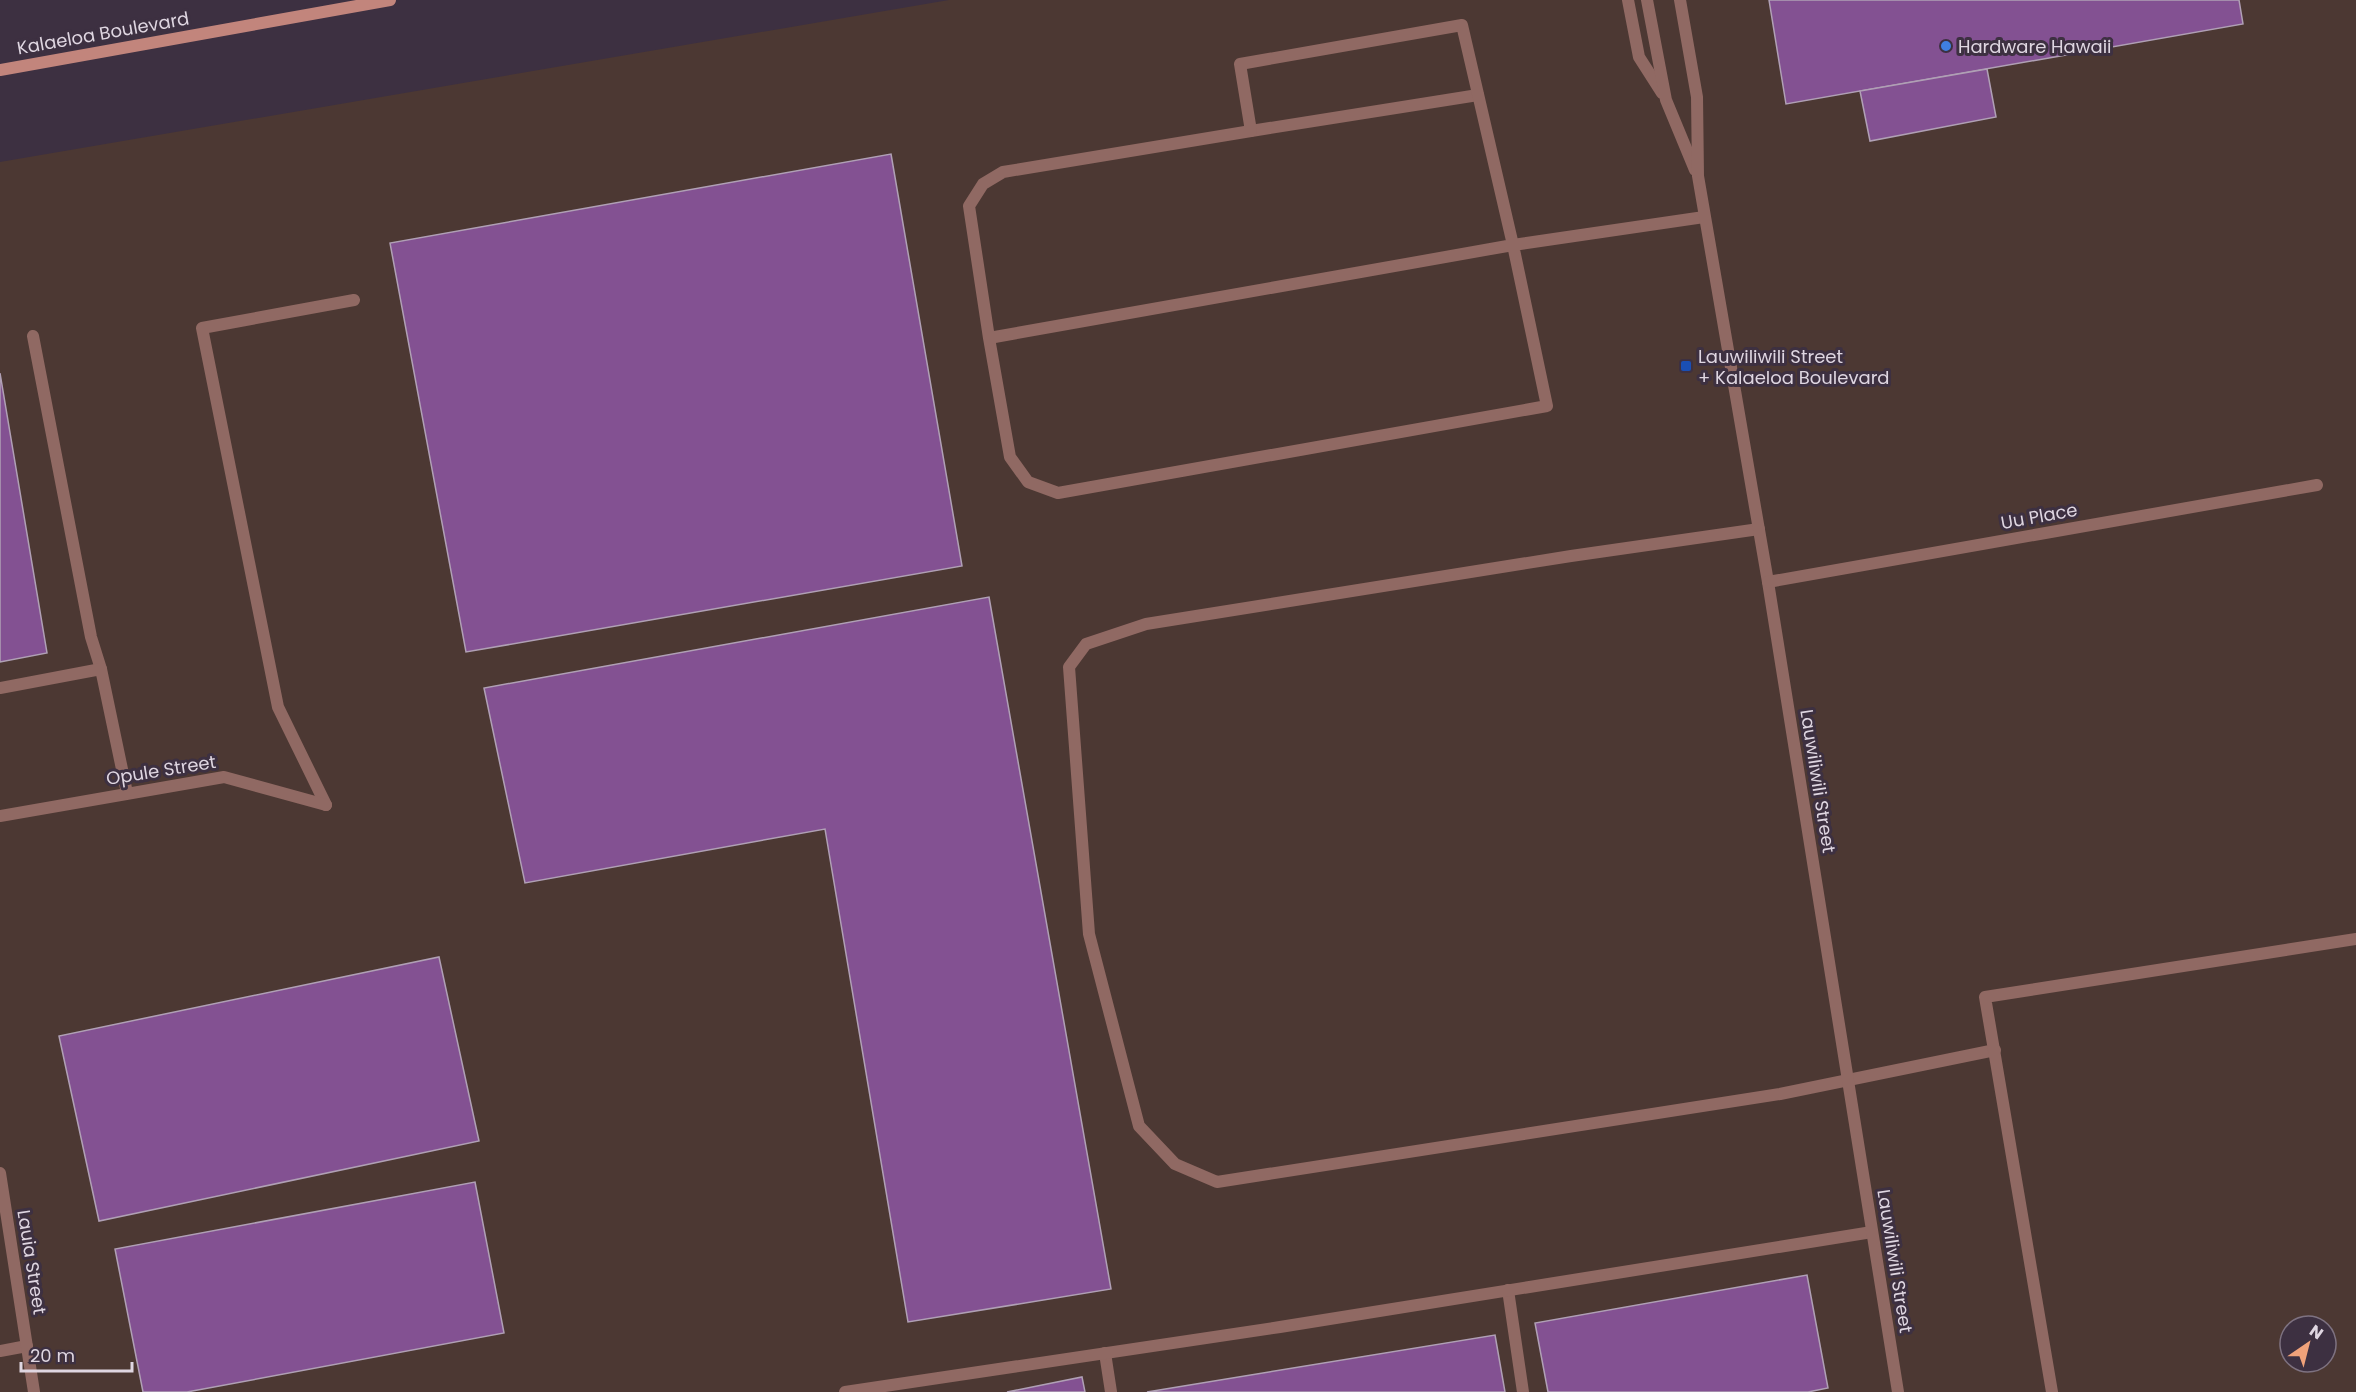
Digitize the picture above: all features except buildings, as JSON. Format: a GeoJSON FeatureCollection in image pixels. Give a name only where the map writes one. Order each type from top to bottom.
{"type":"FeatureCollection","features":[{"type":"Feature","properties":{"kind":"main road","name":"Kalaeloa Boulevard"},"geometry":{"type":"LineString","coordinates":[[0,70],[390,0]]}},
{"type":"Feature","properties":{"kind":"street"},"geometry":{"type":"LineString","coordinates":[[1628,0],[1639,57],[1666,100]]}},
{"type":"Feature","properties":{"kind":"street","name":"Lauwiliwili Street"},"geometry":{"type":"LineString","coordinates":[[1647,0],[1666,100],[1698,176]]}},
{"type":"Feature","properties":{"kind":"street","name":"Lauwiliwili Street"},"geometry":{"type":"LineString","coordinates":[[1680,0],[1697,97],[1698,176],[1704,217],[1768,582],[1898,1392]]}},
{"type":"Feature","properties":{"kind":"street"},"geometry":{"type":"LineString","coordinates":[[1251,131],[1240,64],[1462,25],[1513,245],[1547,406],[1058,492],[1028,482],[1010,457],[969,206],[983,184],[1003,172],[1478,95]]}},
{"type":"Feature","properties":{"kind":"street"},"geometry":{"type":"LineString","coordinates":[[989,338],[1513,245],[1704,217]]}},
{"type":"Feature","properties":{"kind":"street","name":"Opule Street"},"geometry":{"type":"LineString","coordinates":[[0,816],[224,777],[326,805],[278,707],[202,328],[354,300]]}},
{"type":"Feature","properties":{"kind":"street"},"geometry":{"type":"LineString","coordinates":[[33,336],[91,636],[101,669],[127,793]]}},
{"type":"Feature","properties":{"kind":"street","name":"Uu Place"},"geometry":{"type":"LineString","coordinates":[[1768,582],[2317,485]]}},
{"type":"Feature","properties":{"kind":"street"},"geometry":{"type":"LineString","coordinates":[[1759,529],[1571,556],[1146,624],[1086,644],[1069,668],[1089,934],[1139,1126],[1175,1164],[1218,1182],[1768,1095],[1995,1050]]}},
{"type":"Feature","properties":{"kind":"street"},"geometry":{"type":"LineString","coordinates":[[0,688],[101,669]]}},
{"type":"Feature","properties":{"kind":"street"},"geometry":{"type":"LineString","coordinates":[[2052,1392],[1985,997],[2356,939]]}},
{"type":"Feature","properties":{"kind":"street","name":"Lauia Street"},"geometry":{"type":"LineString","coordinates":[[0,1173],[34,1392]]}},
{"type":"Feature","properties":{"kind":"street"},"geometry":{"type":"LineString","coordinates":[[845,1392],[1872,1232]]}},
{"type":"Feature","properties":{"kind":"street"},"geometry":{"type":"LineString","coordinates":[[1508,1290],[1523,1392]]}},
{"type":"Feature","properties":{"kind":"street"},"geometry":{"type":"LineString","coordinates":[[0,1351],[27,1346]]}},
{"type":"Feature","properties":{"kind":"street"},"geometry":{"type":"LineString","coordinates":[[1105,1353],[1111,1392]]}},
{"type":"Feature","properties":{"kind":"shaded area"},"geometry":{"type":"Polygon","coordinates":[[[949,0],[2356,0],[2356,1392],[0,1392],[0,162],[949,0]]]}},
{"type":"Feature","properties":{"kind":"place","name":"Hardware Hawaii"},"geometry":{"type":"Point","coordinates":[1946,46]}},
{"type":"Feature","properties":{"kind":"place","name":"Lauwiliwili Street + Kalaeloa Boulevard"},"geometry":{"type":"Point","coordinates":[1686,366]}}]}
